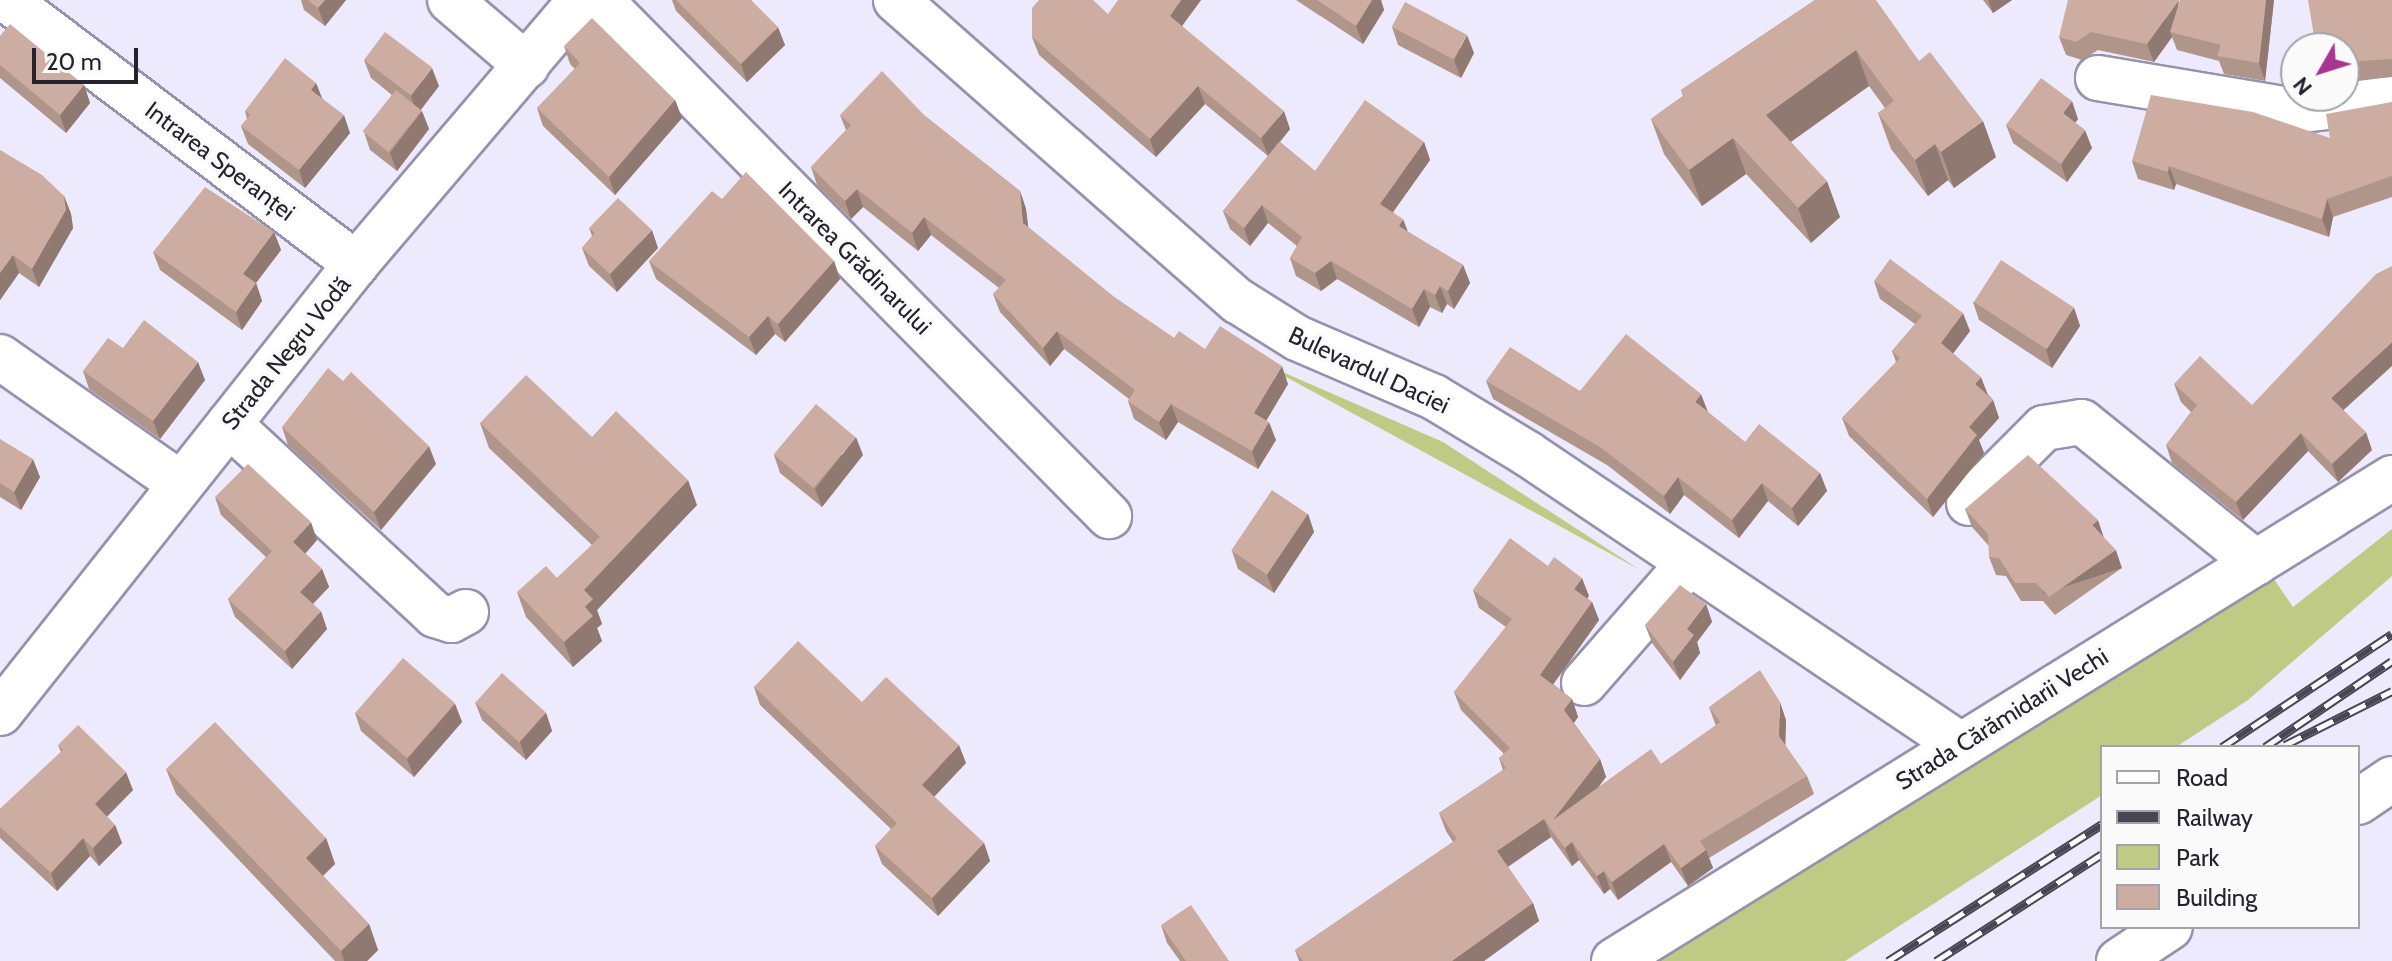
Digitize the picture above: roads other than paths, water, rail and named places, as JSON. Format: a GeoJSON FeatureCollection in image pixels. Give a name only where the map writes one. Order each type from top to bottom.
{"type":"FeatureCollection","features":[{"type":"Feature","properties":{"kind":"street","name":"Intrarea Speranței"},"geometry":{"type":"LineString","coordinates":[[7,0],[356,264]]}},
{"type":"Feature","properties":{"kind":"street"},"geometry":{"type":"LineString","coordinates":[[450,0],[527,66]]}},
{"type":"Feature","properties":{"kind":"street","name":"Strada Negru Vodă"},"geometry":{"type":"LineString","coordinates":[[0,713],[356,264],[581,0]]}},
{"type":"Feature","properties":{"kind":"street","name":"Intrarea Grădinarului"},"geometry":{"type":"LineString","coordinates":[[600,0],[1109,516]]}},
{"type":"Feature","properties":{"kind":"street","name":"Bulevardul Daciei"},"geometry":{"type":"LineString","coordinates":[[896,0],[1238,301],[1297,338],[1434,397],[1959,744]]}},
{"type":"Feature","properties":{"kind":"street"},"geometry":{"type":"LineString","coordinates":[[2098,78],[2295,111],[2392,99]]}},
{"type":"Feature","properties":{"kind":"street"},"geometry":{"type":"LineString","coordinates":[[0,357],[181,484]]}},
{"type":"Feature","properties":{"kind":"street"},"geometry":{"type":"LineString","coordinates":[[1969,503],[2044,428],[2082,422],[2256,563]]}},
{"type":"Feature","properties":{"kind":"street"},"geometry":{"type":"LineString","coordinates":[[229,424],[435,615],[451,620],[466,612]]}},
{"type":"Feature","properties":{"kind":"street","name":"Strada Cărămidarii Vechi"},"geometry":{"type":"LineString","coordinates":[[1614,961],[2392,478]]}},
{"type":"Feature","properties":{"kind":"street"},"geometry":{"type":"LineString","coordinates":[[1584,683],[1688,564]]}},
{"type":"Feature","properties":{"kind":"street"},"geometry":{"type":"LineString","coordinates":[[2360,801],[2392,779]]}},
{"type":"Feature","properties":{"kind":"street"},"geometry":{"type":"LineString","coordinates":[[2119,961],[2167,929]]}},
{"type":"Feature","properties":{"kind":"railway"},"geometry":{"type":"LineString","coordinates":[[2225,745],[2392,634]]}},
{"type":"Feature","properties":{"kind":"railway"},"geometry":{"type":"LineString","coordinates":[[2268,745],[2392,661]]}},
{"type":"Feature","properties":{"kind":"railway"},"geometry":{"type":"LineString","coordinates":[[2285,745],[2392,691]]}},
{"type":"Feature","properties":{"kind":"railway"},"geometry":{"type":"LineString","coordinates":[[1888,961],[2100,825]]}},
{"type":"Feature","properties":{"kind":"railway"},"geometry":{"type":"LineString","coordinates":[[1936,961],[2100,855]]}}]}
